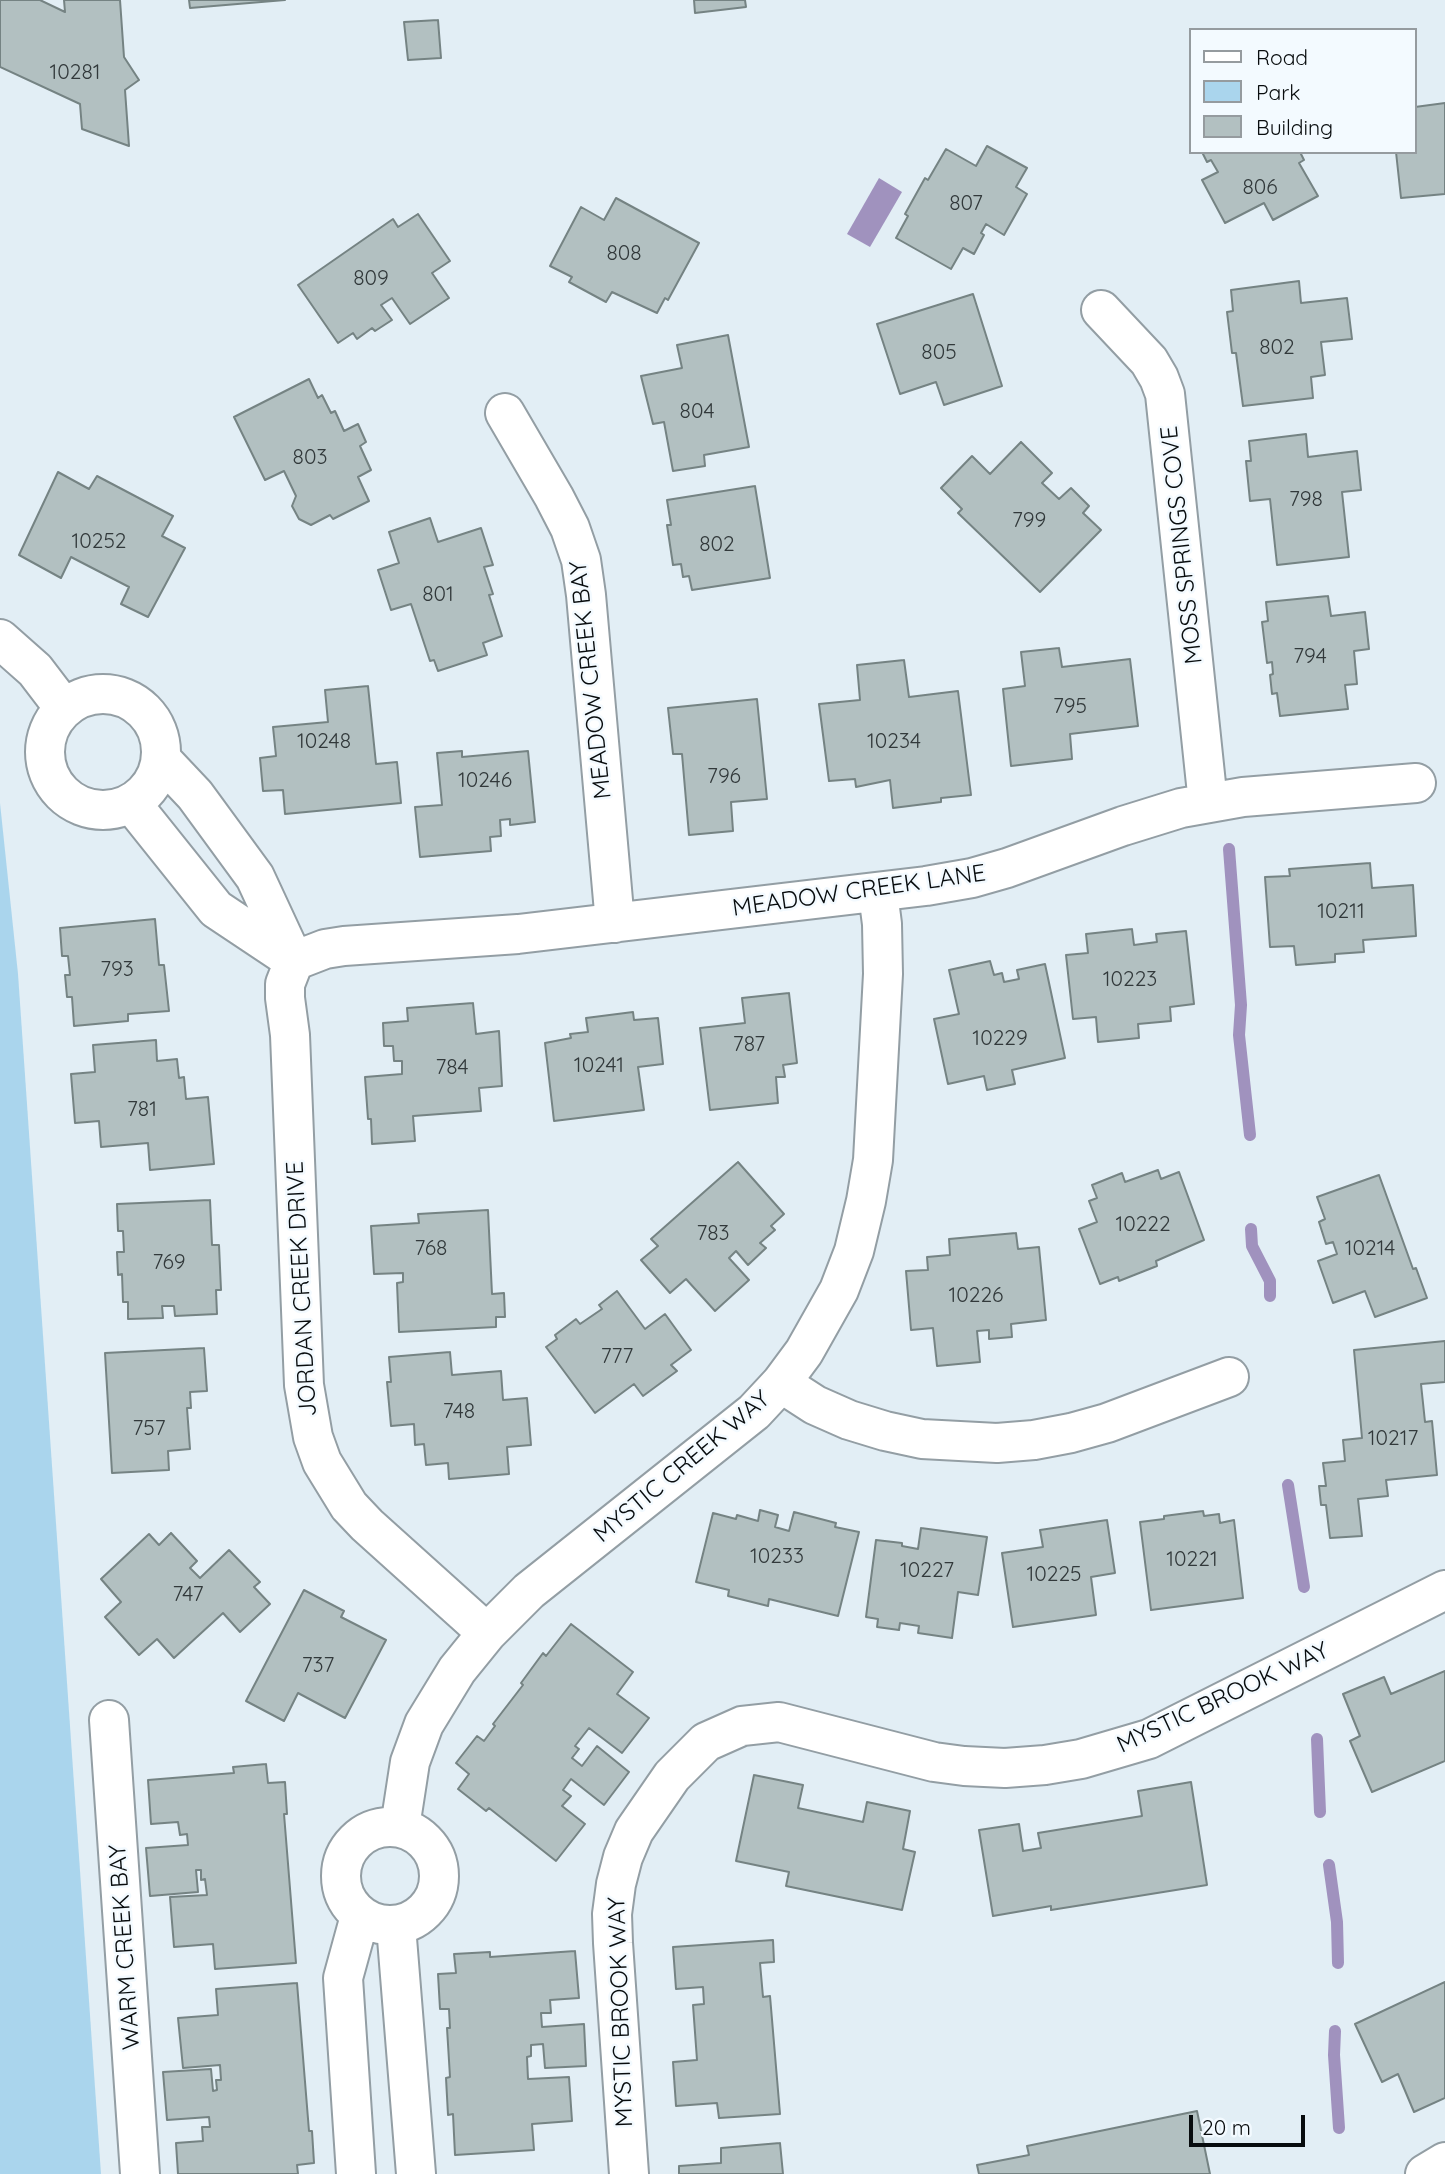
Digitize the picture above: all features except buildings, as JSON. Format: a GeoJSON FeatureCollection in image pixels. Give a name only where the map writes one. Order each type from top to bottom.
{"type":"FeatureCollection","features":[{"type":"Feature","properties":{"kind":"street","name":"MOSS SPRINGS COVE"},"geometry":{"type":"LineString","coordinates":[[1101,310],[1149,361],[1165,394],[1208,803]]}},
{"type":"Feature","properties":{"kind":"street","name":"MEADOW CREEK BAY"},"geometry":{"type":"LineString","coordinates":[[505,413],[570,528],[580,561],[586,595],[615,923]]}},
{"type":"Feature","properties":{"kind":"street"},"geometry":{"type":"LineString","coordinates":[[0,639],[34,670],[64,708]]}},
{"type":"Feature","properties":{"kind":"street"},"geometry":{"type":"LineString","coordinates":[[102,693],[122,695],[140,705],[153,720],[161,739],[162,760],[153,785],[132,804],[109,811],[85,808],[64,796],[49,776],[44,752],[49,728],[64,708],[81,697],[102,693]]}},
{"type":"Feature","properties":{"kind":"street"},"geometry":{"type":"LineString","coordinates":[[162,760],[195,795],[255,877],[294,961]]}},
{"type":"Feature","properties":{"kind":"street","name":"MEADOW CREEK LANE"},"geometry":{"type":"LineString","coordinates":[[294,961],[325,949],[344,946],[518,934],[878,893],[972,878],[1153,816],[1208,803],[1243,797],[1416,783]]}},
{"type":"Feature","properties":{"kind":"street"},"geometry":{"type":"LineString","coordinates":[[132,804],[216,909],[294,961]]}},
{"type":"Feature","properties":{"kind":"street","name":"MYSTIC CREEK WAY"},"geometry":{"type":"LineString","coordinates":[[400,1827],[410,1762],[425,1724],[457,1670],[486,1633],[529,1591],[754,1412],[781,1383],[804,1352],[839,1290],[854,1251],[873,1160],[884,974],[878,893]]}},
{"type":"Feature","properties":{"kind":"street","name":"JORDAN CREEK DRIVE"},"geometry":{"type":"LineString","coordinates":[[294,961],[285,984],[285,998],[290,1035],[303,1385],[313,1437],[323,1462],[349,1506],[486,1633]]}},
{"type":"Feature","properties":{"kind":"street"},"geometry":{"type":"LineString","coordinates":[[781,1383],[814,1405],[885,1431],[959,1443],[997,1443],[1034,1440],[1107,1423],[1229,1377]]}},
{"type":"Feature","properties":{"kind":"street","name":"MYSTIC BROOK WAY"},"geometry":{"type":"LineString","coordinates":[[629,2174],[612,1913],[616,1884],[634,1831],[672,1776],[706,1742],[742,1726],[779,1722],[934,1762],[964,1766],[1005,1768],[1082,1759],[1149,1739],[1445,1590]]}},
{"type":"Feature","properties":{"kind":"street","name":"WARM CREEK BAY"},"geometry":{"type":"LineString","coordinates":[[109,1720],[140,2174]]}},
{"type":"Feature","properties":{"kind":"street"},"geometry":{"type":"LineString","coordinates":[[383,1827],[400,1827],[415,1833],[435,1855],[439,1886],[424,1913],[411,1921],[378,1921],[348,1904],[342,1889],[340,1872],[345,1856],[354,1842],[367,1832],[383,1827]]}},
{"type":"Feature","properties":{"kind":"street"},"geometry":{"type":"LineString","coordinates":[[356,2174],[342,1978],[378,1921]]}},
{"type":"Feature","properties":{"kind":"street"},"geometry":{"type":"LineString","coordinates":[[378,1921],[402,1979],[416,2174]]}},
{"type":"Feature","properties":{"kind":"street"},"geometry":{"type":"LineString","coordinates":[[1425,2174],[1445,2162]]}},
{"type":"Feature","properties":{"kind":"green space"},"geometry":{"type":"Polygon","coordinates":[[[0,803],[18,974],[101,2174],[0,2174],[0,803]]]}},
{"type":"Feature","properties":{"kind":"shaded area"},"geometry":{"type":"Polygon","coordinates":[[[879,178],[902,192],[870,247],[847,234],[879,178]]]}},
{"type":"Feature","properties":{"kind":"waterway"},"geometry":{"type":"LineString","coordinates":[[1229,849],[1241,1005],[1239,1035],[1250,1135]]}},
{"type":"Feature","properties":{"kind":"waterway"},"geometry":{"type":"LineString","coordinates":[[1251,1229],[1252,1246],[1270,1281],[1270,1296]]}},
{"type":"Feature","properties":{"kind":"waterway"},"geometry":{"type":"LineString","coordinates":[[1288,1485],[1304,1587]]}},
{"type":"Feature","properties":{"kind":"waterway"},"geometry":{"type":"LineString","coordinates":[[1317,1739],[1320,1812]]}},
{"type":"Feature","properties":{"kind":"waterway"},"geometry":{"type":"LineString","coordinates":[[1329,1865],[1337,1922],[1338,1963]]}},
{"type":"Feature","properties":{"kind":"waterway"},"geometry":{"type":"LineString","coordinates":[[1335,2031],[1339,2128]]}}]}
